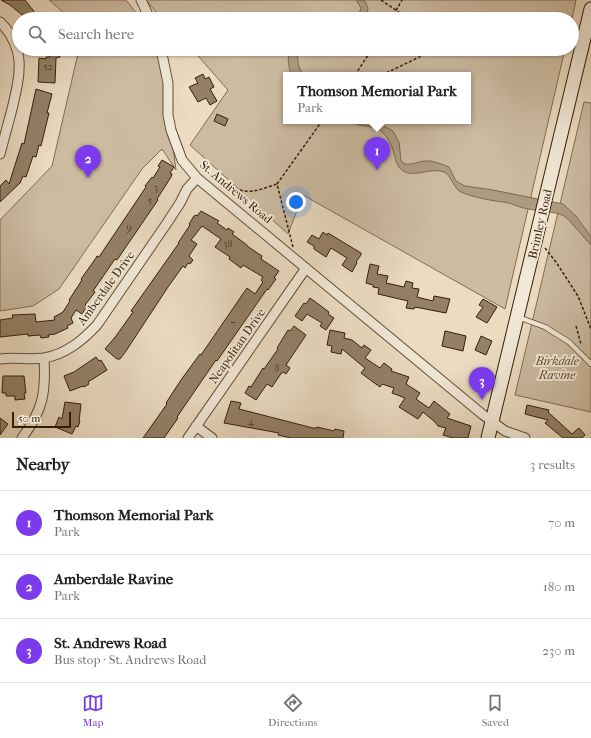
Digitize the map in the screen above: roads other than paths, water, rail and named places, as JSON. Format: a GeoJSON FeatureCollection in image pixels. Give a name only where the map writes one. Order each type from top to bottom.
{"type":"FeatureCollection","features":[{"type":"Feature","properties":{"kind":"main road","name":"Brimley Road"},"geometry":{"type":"LineString","coordinates":[[488,438],[591,9]]}},
{"type":"Feature","properties":{"kind":"street"},"geometry":{"type":"LineString","coordinates":[[141,0],[147,12]]}},
{"type":"Feature","properties":{"kind":"street"},"geometry":{"type":"LineString","coordinates":[[0,22],[7,29],[12,38]]}},
{"type":"Feature","properties":{"kind":"street"},"geometry":{"type":"LineString","coordinates":[[0,154],[17,88],[20,66],[18,56]]}},
{"type":"Feature","properties":{"kind":"street","name":"St. Andrews Road"},"geometry":{"type":"LineString","coordinates":[[162,56],[168,83],[168,115],[170,130],[182,160],[197,178],[492,421],[505,430],[525,438]]}},
{"type":"Feature","properties":{"kind":"street","name":"Amberdale Drive"},"geometry":{"type":"LineString","coordinates":[[0,359],[44,358],[70,349],[86,337],[96,325],[167,223],[187,189],[197,178]]}},
{"type":"Feature","properties":{"kind":"street","name":"Neapolitan Drive"},"geometry":{"type":"LineString","coordinates":[[188,438],[306,268]]}},
{"type":"Feature","properties":{"kind":"street"},"geometry":{"type":"LineString","coordinates":[[22,438],[33,423],[42,403],[44,388],[44,358]]}},
{"type":"Feature","properties":{"kind":"street"},"geometry":{"type":"LineString","coordinates":[[196,426],[212,438]]}},
{"type":"Feature","properties":{"kind":"lane"},"geometry":{"type":"LineString","coordinates":[[518,317],[545,327],[569,342],[591,364]]}},
{"type":"Feature","properties":{"kind":"place","name":"Thomson Memorial Park"},"geometry":{"type":"Point","coordinates":[377,170]}},
{"type":"Feature","properties":{"kind":"place","name":"Amberdale Ravine"},"geometry":{"type":"Point","coordinates":[88,178]}},
{"type":"Feature","properties":{"kind":"place","name":"St. Andrews Road"},"geometry":{"type":"Point","coordinates":[482,400]}},
{"type":"Feature","properties":{"kind":"park label","name":"Birkdale Ravine"},"geometry":{"type":"Point","coordinates":[557,368]}}]}
